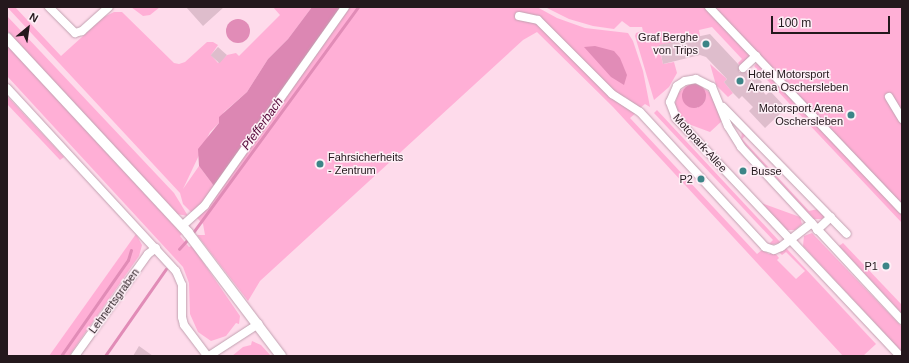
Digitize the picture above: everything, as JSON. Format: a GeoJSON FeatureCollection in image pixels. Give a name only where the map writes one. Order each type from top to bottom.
{"type":"FeatureCollection","features":[{"type":"Feature","properties":{"kind":"main road"},"geometry":{"type":"LineString","coordinates":[[7,38],[185,229],[281,356]]}},
{"type":"Feature","properties":{"kind":"street"},"geometry":{"type":"LineString","coordinates":[[49,7],[75,33],[82,31],[109,7]]}},
{"type":"Feature","properties":{"kind":"street"},"geometry":{"type":"LineString","coordinates":[[185,229],[205,205],[345,7]]}},
{"type":"Feature","properties":{"kind":"street"},"geometry":{"type":"LineString","coordinates":[[709,7],[902,210]]}},
{"type":"Feature","properties":{"kind":"street"},"geometry":{"type":"LineString","coordinates":[[519,16],[538,20],[612,94],[640,112],[765,247],[774,250],[831,217]]}},
{"type":"Feature","properties":{"kind":"street"},"geometry":{"type":"LineString","coordinates":[[743,68],[756,56]]}},
{"type":"Feature","properties":{"kind":"street","name":"Motopark-Allee"},"geometry":{"type":"LineString","coordinates":[[900,356],[676,118],[670,102],[677,86],[685,81],[696,79],[712,87],[728,126],[740,147],[902,320]]}},
{"type":"Feature","properties":{"kind":"street"},"geometry":{"type":"LineString","coordinates":[[7,88],[156,248],[180,278],[184,325],[208,356],[258,324]]}},
{"type":"Feature","properties":{"kind":"street"},"geometry":{"type":"LineString","coordinates":[[889,98],[902,119]]}},
{"type":"Feature","properties":{"kind":"street"},"geometry":{"type":"LineString","coordinates":[[720,105],[800,189],[831,217],[847,234]]}},
{"type":"Feature","properties":{"kind":"street","name":"Lehnertsgraben"},"geometry":{"type":"LineString","coordinates":[[75,356],[148,254],[156,248]]}},
{"type":"Feature","properties":{"kind":"shaded area"},"geometry":{"type":"Polygon","coordinates":[[[7,7],[15,7],[61,56],[104,17],[114,12],[122,12],[174,63],[179,64],[185,62],[207,42],[213,42],[218,45],[211,55],[218,63],[227,55],[236,53],[239,56],[280,15],[273,7],[312,7],[288,39],[268,59],[247,92],[224,112],[219,123],[210,132],[183,189],[199,166],[214,186],[341,7],[537,7],[557,18],[585,28],[628,33],[633,41],[643,71],[650,107],[645,104],[640,108],[625,97],[621,103],[637,112],[630,118],[757,254],[762,250],[769,254],[775,253],[779,258],[777,260],[796,279],[805,271],[786,252],[782,255],[779,252],[786,248],[876,344],[863,356],[843,356],[613,107],[537,32],[523,40],[260,281],[248,301],[197,235],[205,235],[203,224],[183,204],[180,193],[7,7]]]}},
{"type":"Feature","properties":{"kind":"shaded area"},"geometry":{"type":"Polygon","coordinates":[[[131,7],[160,7],[150,15],[143,16],[131,7]]]}},
{"type":"Feature","properties":{"kind":"shaded area"},"geometry":{"type":"Polygon","coordinates":[[[312,7],[341,7],[214,186],[199,166],[198,149],[219,123],[219,117],[247,92],[268,59],[288,39],[312,7]]]}},
{"type":"Feature","properties":{"kind":"shaded area","name":"Motorsport Arena Oschersleben"},"geometry":{"type":"Polygon","coordinates":[[[545,7],[902,7],[902,223],[754,66],[757,63],[751,56],[740,66],[738,63],[742,59],[712,27],[699,30],[700,36],[659,46],[663,64],[674,62],[677,73],[669,87],[654,100],[635,36],[636,33],[643,31],[642,27],[630,27],[622,21],[614,29],[593,26],[569,19],[545,7]]]}},
{"type":"Feature","properties":{"kind":"shaded area"},"geometry":{"type":"Polygon","coordinates":[[[7,16],[174,193],[188,216],[177,214],[7,31],[7,16]]]}},
{"type":"Feature","properties":{"kind":"shaded area"},"geometry":{"type":"Polygon","coordinates":[[[238,19],[243,20],[249,26],[249,36],[243,42],[238,43],[233,42],[227,36],[226,31],[227,26],[233,20],[238,19]]]}},
{"type":"Feature","properties":{"kind":"shaded area"},"geometry":{"type":"Polygon","coordinates":[[[7,45],[182,234],[180,236],[189,247],[192,246],[240,316],[239,324],[236,323],[226,336],[211,341],[198,332],[190,314],[189,283],[183,267],[7,76],[7,45]]]}},
{"type":"Feature","properties":{"kind":"shaded area"},"geometry":{"type":"Polygon","coordinates":[[[595,46],[614,51],[620,58],[627,75],[624,85],[611,77],[584,47],[595,46]]]}},
{"type":"Feature","properties":{"kind":"shaded area"},"geometry":{"type":"Polygon","coordinates":[[[710,64],[727,79],[724,82],[733,93],[728,97],[716,85],[710,64]]]}},
{"type":"Feature","properties":{"kind":"shaded area"},"geometry":{"type":"Polygon","coordinates":[[[697,83],[710,93],[723,120],[710,132],[683,122],[678,116],[675,104],[678,93],[686,86],[697,83]],[[696,85],[689,86],[697,108],[704,103],[706,96],[696,85]]]}},
{"type":"Feature","properties":{"kind":"shaded area"},"geometry":{"type":"Polygon","coordinates":[[[694,84],[702,88],[706,96],[702,104],[694,108],[686,104],[682,96],[686,88],[694,84]]]}},
{"type":"Feature","properties":{"kind":"shaded area"},"geometry":{"type":"Polygon","coordinates":[[[7,96],[64,157],[60,160],[7,104],[7,96]]]}},
{"type":"Feature","properties":{"kind":"shaded area"},"geometry":{"type":"Polygon","coordinates":[[[657,110],[781,243],[768,245],[773,240],[654,113],[657,110]]]}},
{"type":"Feature","properties":{"kind":"shaded area"},"geometry":{"type":"Polygon","coordinates":[[[742,131],[746,135],[742,139],[809,211],[818,209],[824,216],[822,219],[814,219],[741,140],[742,131]]]}},
{"type":"Feature","properties":{"kind":"shaded area"},"geometry":{"type":"Polygon","coordinates":[[[761,203],[800,217],[802,224],[795,230],[786,230],[761,203]]]}},
{"type":"Feature","properties":{"kind":"shaded area"},"geometry":{"type":"Polygon","coordinates":[[[812,233],[902,327],[902,352],[803,246],[804,236],[812,233]]]}},
{"type":"Feature","properties":{"kind":"shaded area"},"geometry":{"type":"Polygon","coordinates":[[[136,234],[142,245],[139,256],[69,356],[49,356],[136,234]]]}},
{"type":"Feature","properties":{"kind":"shaded area"},"geometry":{"type":"Polygon","coordinates":[[[843,243],[902,305],[902,314],[839,246],[843,243]]]}},
{"type":"Feature","properties":{"kind":"shaded area"},"geometry":{"type":"Polygon","coordinates":[[[252,341],[261,345],[271,356],[232,356],[243,347],[251,345],[252,341]]]}},
{"type":"Feature","properties":{"kind":"building"},"geometry":{"type":"Polygon","coordinates":[[[186,7],[224,7],[203,26],[186,7]]]}},
{"type":"Feature","properties":{"kind":"building","name":"Hotel Motorsport Arena Oschersleben"},"geometry":{"type":"Polygon","coordinates":[[[710,34],[739,65],[739,72],[746,72],[753,80],[757,77],[762,82],[758,86],[766,95],[770,91],[786,108],[765,128],[749,111],[753,107],[742,96],[739,99],[733,93],[724,82],[727,79],[706,57],[700,55],[663,64],[659,45],[710,34]]]}},
{"type":"Feature","properties":{"kind":"building"},"geometry":{"type":"Polygon","coordinates":[[[218,47],[227,55],[220,63],[211,55],[218,47]]]}},
{"type":"Feature","properties":{"kind":"building"},"geometry":{"type":"Polygon","coordinates":[[[139,346],[153,356],[133,356],[139,346]]]}},
{"type":"Feature","properties":{"kind":"waterway","name":"Pfefferbach"},"geometry":{"type":"LineString","coordinates":[[192,234],[358,7]]}},
{"type":"Feature","properties":{"kind":"waterway","name":"Pfefferbach"},"geometry":{"type":"LineString","coordinates":[[179,249],[189,238]]}},
{"type":"Feature","properties":{"kind":"waterway"},"geometry":{"type":"LineString","coordinates":[[61,356],[128,260],[131,250]]}},
{"type":"Feature","properties":{"kind":"waterway","name":"Pfefferbach"},"geometry":{"type":"LineString","coordinates":[[105,356],[166,269]]}},
{"type":"Feature","properties":{"kind":"place","name":"Graf Berghe von Trips"},"geometry":{"type":"Point","coordinates":[706,44]}},
{"type":"Feature","properties":{"kind":"place","name":"Hotel Motorsport Arena Oschersleben"},"geometry":{"type":"Point","coordinates":[740,81]}},
{"type":"Feature","properties":{"kind":"place","name":"Motorsport Arena Oschersleben"},"geometry":{"type":"Point","coordinates":[851,115]}},
{"type":"Feature","properties":{"kind":"place","name":"Fahrsicherheits - Zentrum"},"geometry":{"type":"Point","coordinates":[320,164]}},
{"type":"Feature","properties":{"kind":"place","name":"Busse"},"geometry":{"type":"Point","coordinates":[743,171]}},
{"type":"Feature","properties":{"kind":"place","name":"P2"},"geometry":{"type":"Point","coordinates":[701,179]}},
{"type":"Feature","properties":{"kind":"place","name":"P1"},"geometry":{"type":"Point","coordinates":[886,266]}}]}
